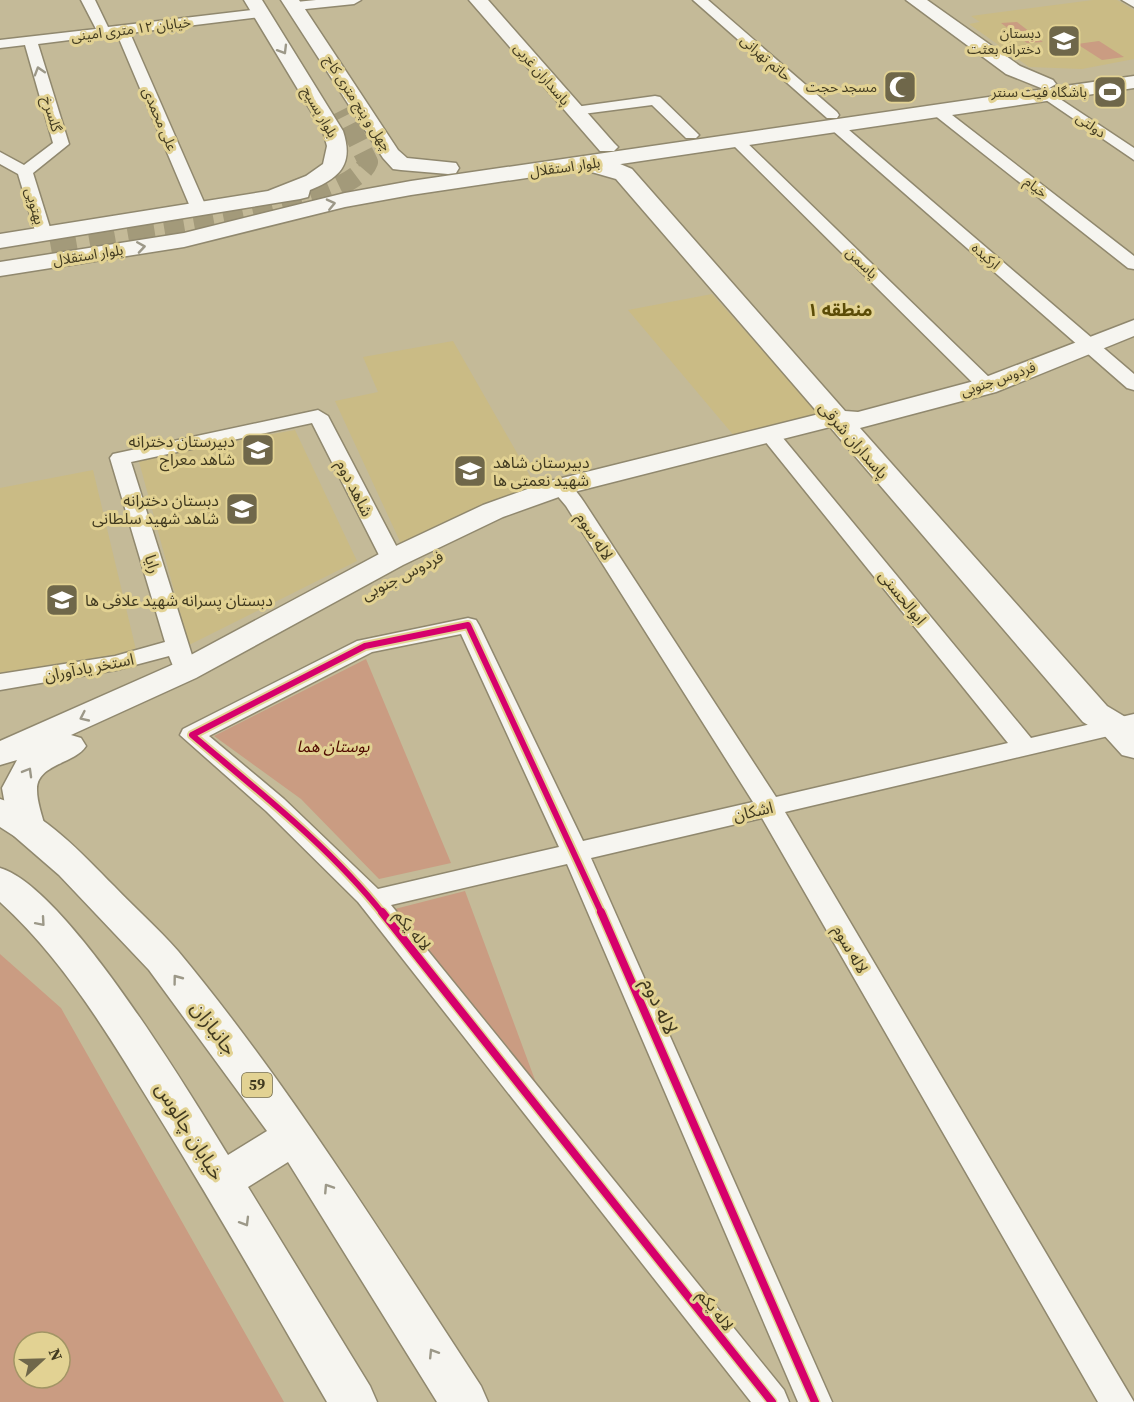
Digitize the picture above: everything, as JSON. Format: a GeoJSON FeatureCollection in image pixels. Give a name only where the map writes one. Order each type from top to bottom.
{"type":"FeatureCollection","features":[{"type":"Feature","properties":{"kind":"main road","name":"پاسداران غربی"},"geometry":{"type":"LineString","coordinates":[[478,0],[575,111],[598,155]]}},
{"type":"Feature","properties":{"kind":"main road"},"geometry":{"type":"LineString","coordinates":[[915,0],[1016,79]]}},
{"type":"Feature","properties":{"kind":"main road","name":"چهل و پنج متری کاج"},"geometry":{"type":"LineString","coordinates":[[293,3],[341,111],[401,164],[448,168]]}},
{"type":"Feature","properties":{"kind":"main road","name":"بلوار بسیج"},"geometry":{"type":"LineString","coordinates":[[263,4],[341,111],[337,141],[340,151],[336,164],[316,179],[272,197]]}},
{"type":"Feature","properties":{"kind":"main road","name":"بلوار استقلال"},"geometry":{"type":"LineString","coordinates":[[0,269],[184,240],[345,200],[598,155],[691,135],[938,111],[1134,70]]}},
{"type":"Feature","properties":{"kind":"main road","name":"بلوار استقلال"},"geometry":{"type":"LineString","coordinates":[[0,241],[47,241],[199,209],[448,168],[598,155],[659,153],[737,141],[1016,79],[1047,89],[1134,82]]}},
{"type":"Feature","properties":{"kind":"main road"},"geometry":{"type":"LineString","coordinates":[[598,155],[605,166],[632,173],[646,160],[659,153]]}},
{"type":"Feature","properties":{"kind":"main road","name":"پاسداران شرقی"},"geometry":{"type":"LineString","coordinates":[[632,173],[1095,714],[1128,732]]}},
{"type":"Feature","properties":{"kind":"main road"},"geometry":{"type":"LineString","coordinates":[[0,255],[47,241]]}},
{"type":"Feature","properties":{"kind":"main road","name":"فردوس جنوبی"},"geometry":{"type":"LineString","coordinates":[[0,754],[181,658],[493,511],[777,441],[987,386],[1134,327]]}},
{"type":"Feature","properties":{"kind":"main road","name":"فردوس جنوبی"},"geometry":{"type":"LineString","coordinates":[[13,819],[19,788],[32,763],[163,701],[443,553],[509,525],[567,494]]}},
{"type":"Feature","properties":{"kind":"main road","name":"جانبازان"},"geometry":{"type":"LineString","coordinates":[[13,819],[72,867],[164,960],[295,1136],[464,1402]]}},
{"type":"Feature","properties":{"kind":"main road","name":"خیابان چالوس"},"geometry":{"type":"LineString","coordinates":[[0,881],[20,897],[101,992],[221,1181],[352,1402]]}},
{"type":"Feature","properties":{"kind":"main road"},"geometry":{"type":"LineString","coordinates":[[221,1181],[295,1136]]}},
{"type":"Feature","properties":{"kind":"street"},"geometry":{"type":"LineString","coordinates":[[88,0],[104,32]]}},
{"type":"Feature","properties":{"kind":"street"},"geometry":{"type":"LineString","coordinates":[[293,3],[354,0]]}},
{"type":"Feature","properties":{"kind":"street","name":"حاتم تهرانی"},"geometry":{"type":"LineString","coordinates":[[700,0],[834,121]]}},
{"type":"Feature","properties":{"kind":"street"},"geometry":{"type":"LineString","coordinates":[[1129,0],[1134,3]]}},
{"type":"Feature","properties":{"kind":"street","name":"خیابان ۱۲ متری امینی"},"geometry":{"type":"LineString","coordinates":[[0,44],[122,30],[263,4]]}},
{"type":"Feature","properties":{"kind":"street","name":"علی محمدی"},"geometry":{"type":"LineString","coordinates":[[122,30],[199,209]]}},
{"type":"Feature","properties":{"kind":"street","name":"گلسرخ"},"geometry":{"type":"LineString","coordinates":[[26,172],[61,144],[30,40]]}},
{"type":"Feature","properties":{"kind":"street","name":"دولتی"},"geometry":{"type":"LineString","coordinates":[[1047,89],[1134,155]]}},
{"type":"Feature","properties":{"kind":"street"},"geometry":{"type":"LineString","coordinates":[[575,111],[656,100],[691,135]]}},
{"type":"Feature","properties":{"kind":"street","name":"خیام"},"geometry":{"type":"LineString","coordinates":[[938,111],[1134,264]]}},
{"type":"Feature","properties":{"kind":"street","name":"ارکیده"},"geometry":{"type":"LineString","coordinates":[[834,121],[1134,384]]}},
{"type":"Feature","properties":{"kind":"street","name":"یاسمن"},"geometry":{"type":"LineString","coordinates":[[737,141],[987,386]]}},
{"type":"Feature","properties":{"kind":"street","name":"بهتویی"},"geometry":{"type":"LineString","coordinates":[[0,157],[26,172],[47,241]]}},
{"type":"Feature","properties":{"kind":"street","name":"شاهد دوم"},"geometry":{"type":"LineString","coordinates":[[120,458],[318,416],[392,559]]}},
{"type":"Feature","properties":{"kind":"street","name":"ابوالحسنی"},"geometry":{"type":"LineString","coordinates":[[777,441],[1025,747]]}},
{"type":"Feature","properties":{"kind":"street","name":"رایا"},"geometry":{"type":"LineString","coordinates":[[120,458],[181,658]]}},
{"type":"Feature","properties":{"kind":"street","name":"لاله سوم"},"geometry":{"type":"LineString","coordinates":[[567,494],[769,807],[1117,1402]]}},
{"type":"Feature","properties":{"kind":"street","name":"لاله دوم"},"geometry":{"type":"LineString","coordinates":[[468,625],[575,852],[815,1402]]}},
{"type":"Feature","properties":{"kind":"street","name":"لاله یکم"},"geometry":{"type":"LineString","coordinates":[[468,625],[365,646],[192,735],[275,806],[372,900],[772,1402]]}},
{"type":"Feature","properties":{"kind":"street","name":"استخر یادآوران"},"geometry":{"type":"LineString","coordinates":[[0,682],[116,663],[181,658]]}},
{"type":"Feature","properties":{"kind":"street","name":"اشکان"},"geometry":{"type":"LineString","coordinates":[[372,900],[1025,747],[1128,732]]}},
{"type":"Feature","properties":{"kind":"shaded area","name":"دبستان دخترانه بعثت"},"geometry":{"type":"Polygon","coordinates":[[[1093,0],[1117,0],[1134,10],[1134,59],[1082,69],[1029,67],[969,24],[980,22],[971,16],[1093,0]]]}},
{"type":"Feature","properties":{"kind":"shaded area"},"geometry":{"type":"Polygon","coordinates":[[[712,294],[822,416],[735,437],[628,310],[712,294]]]}},
{"type":"Feature","properties":{"kind":"shaded area"},"geometry":{"type":"Polygon","coordinates":[[[453,341],[537,488],[403,548],[335,401],[378,392],[363,357],[453,341]]]}},
{"type":"Feature","properties":{"kind":"shaded area","name":"دبستان دخترانه شاهد شهید سلطانی"},"geometry":{"type":"Polygon","coordinates":[[[295,430],[357,561],[189,645],[138,458],[295,430]]]}},
{"type":"Feature","properties":{"kind":"shaded area","name":"دبستان پسرانه شهید علافی ها"},"geometry":{"type":"Polygon","coordinates":[[[93,470],[137,654],[0,676],[0,488],[93,470]]]}},
{"type":"Feature","properties":{"kind":"green space"},"geometry":{"type":"Polygon","coordinates":[[[1017,22],[1043,42],[1027,43],[1001,23],[1017,22]]]}},
{"type":"Feature","properties":{"kind":"green space"},"geometry":{"type":"Polygon","coordinates":[[[1099,41],[1124,57],[1102,60],[1077,44],[1099,41]]]}},
{"type":"Feature","properties":{"kind":"green space","name":"بوستان هما"},"geometry":{"type":"Polygon","coordinates":[[[366,659],[451,863],[379,879],[301,799],[214,736],[366,659]]]}},
{"type":"Feature","properties":{"kind":"green space"},"geometry":{"type":"Polygon","coordinates":[[[465,891],[552,1126],[387,911],[465,891]]]}},
{"type":"Feature","properties":{"kind":"green space"},"geometry":{"type":"Polygon","coordinates":[[[0,954],[61,1008],[284,1402],[0,1402],[0,954]]]}},
{"type":"Feature","properties":{"kind":"tunnel"},"geometry":{"type":"LineString","coordinates":[[135,234],[224,219],[299,201],[355,177],[368,162],[342,110]]}},
{"type":"Feature","properties":{"kind":"tunnel"},"geometry":{"type":"LineString","coordinates":[[51,248],[144,232]]}},
{"type":"Feature","properties":{"kind":"cycle path"},"geometry":{"type":"LineString","coordinates":[[772,1402],[368,895],[275,805],[192,735],[365,646],[468,625],[575,852],[815,1402]]}},
{"type":"Feature","properties":{"kind":"place","name":"دبستان دخترانه بعثت"},"geometry":{"type":"Point","coordinates":[1064,41]}},
{"type":"Feature","properties":{"kind":"place","name":"مسجد حجت"},"geometry":{"type":"Point","coordinates":[900,87]}},
{"type":"Feature","properties":{"kind":"place","name":"باشگاه فیت سنتر"},"geometry":{"type":"Point","coordinates":[1110,92]}},
{"type":"Feature","properties":{"kind":"place","name":"دبیرستان دخترانه شاهد معراج"},"geometry":{"type":"Point","coordinates":[258,450]}},
{"type":"Feature","properties":{"kind":"place","name":"دبیرستان شاهد شهید نعمتی ها"},"geometry":{"type":"Point","coordinates":[470,471]}},
{"type":"Feature","properties":{"kind":"place","name":"دبستان دخترانه شاهد شهید سلطانی"},"geometry":{"type":"Point","coordinates":[242,509]}},
{"type":"Feature","properties":{"kind":"place","name":"دبستان پسرانه شهید علافی ها"},"geometry":{"type":"Point","coordinates":[62,600]}},
{"type":"Feature","properties":{"kind":"district","name":"منطقه ۱"},"geometry":{"type":"Point","coordinates":[840,310]}}]}
